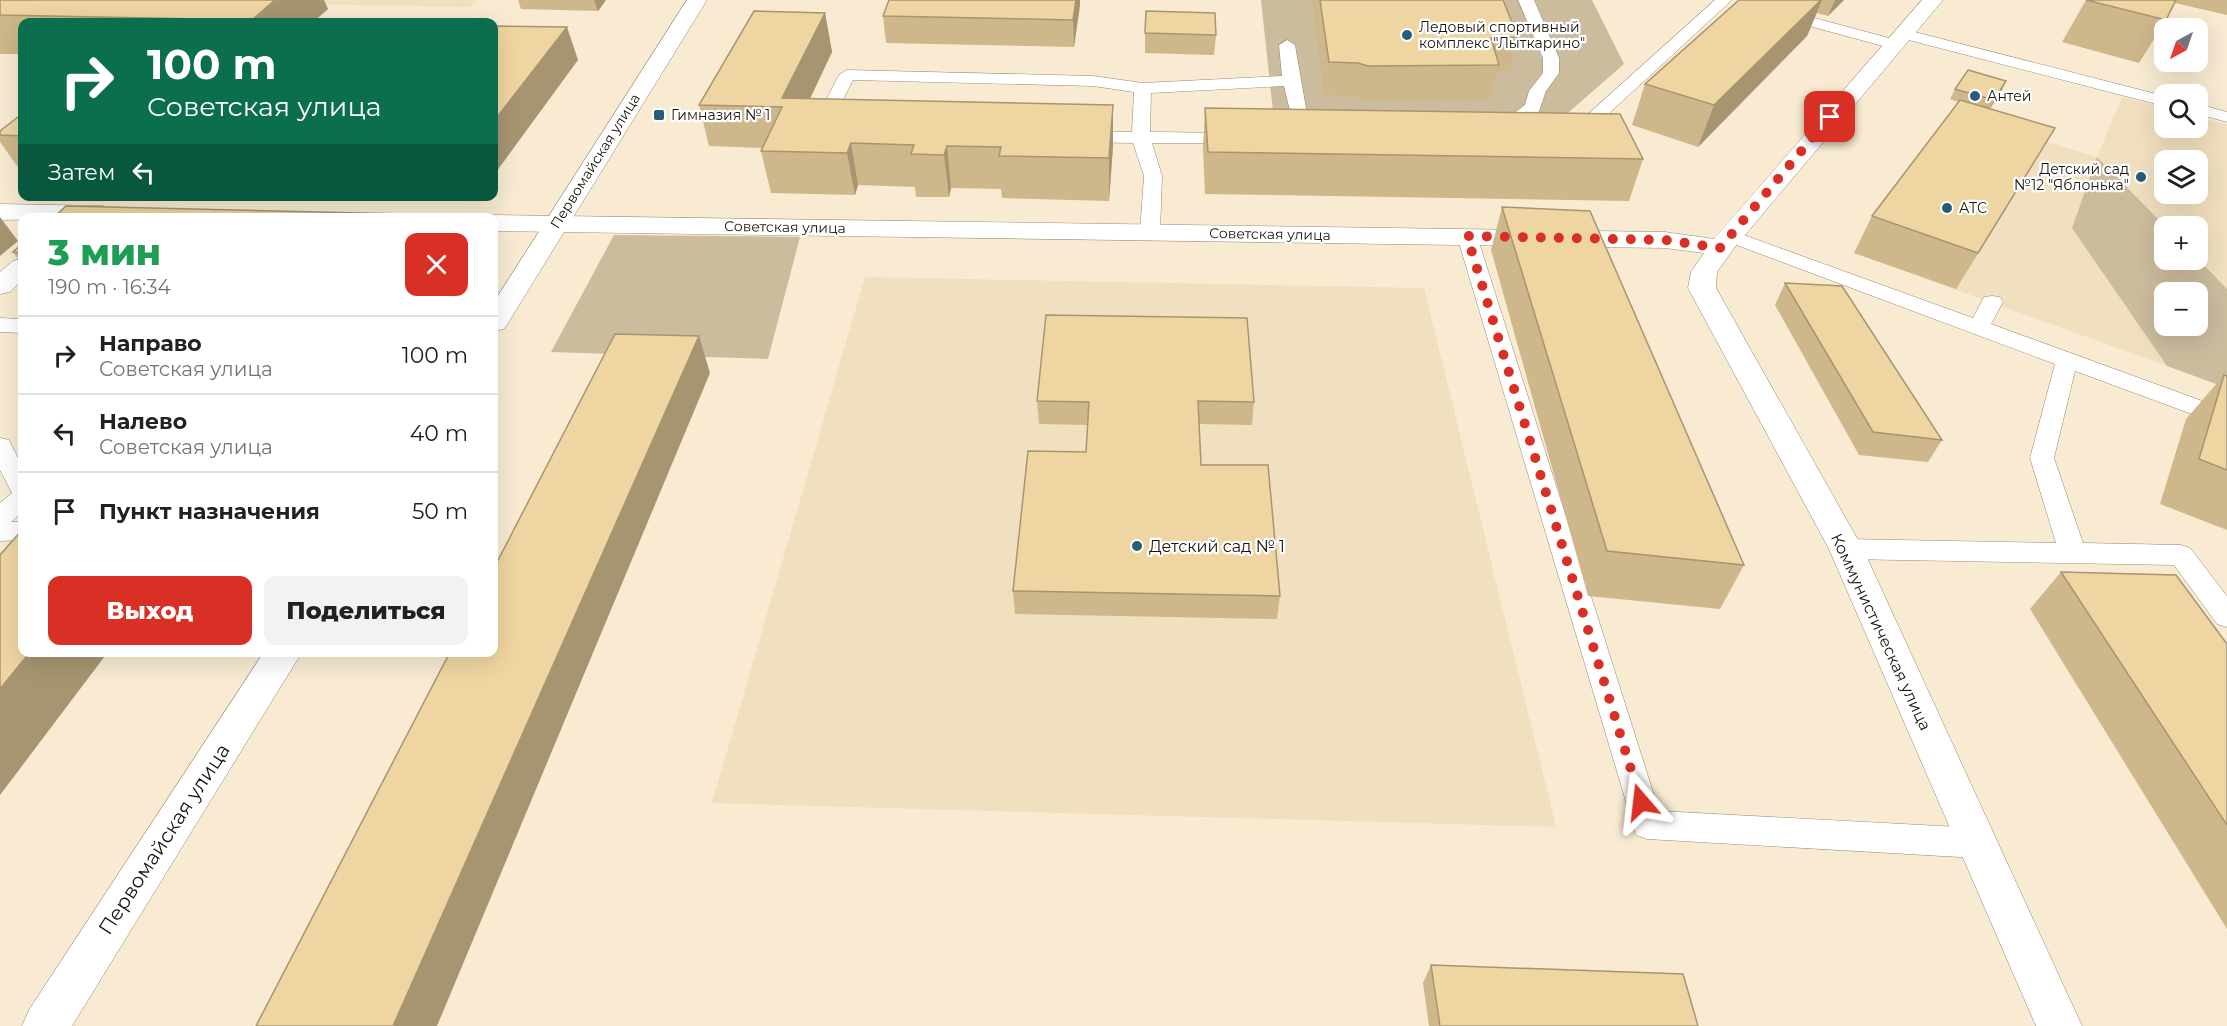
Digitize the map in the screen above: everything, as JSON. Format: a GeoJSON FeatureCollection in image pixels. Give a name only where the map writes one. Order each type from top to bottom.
{"type":"FeatureCollection","features":[{"type":"Feature","properties":{"kind":"street","name":"Первомайская улица"},"geometry":{"type":"LineString","coordinates":[[498,317],[697,0]]}},
{"type":"Feature","properties":{"kind":"street"},"geometry":{"type":"LineString","coordinates":[[1725,242],[1933,0]]}},
{"type":"Feature","properties":{"kind":"street"},"geometry":{"type":"LineString","coordinates":[[0,212],[20,213]]}},
{"type":"Feature","properties":{"kind":"street","name":"Советская улица"},"geometry":{"type":"LineString","coordinates":[[498,223],[1467,236],[1725,242]]}},
{"type":"Feature","properties":{"kind":"street","name":"Коммунистическая улица"},"geometry":{"type":"LineString","coordinates":[[1725,242],[1704,272],[1702,288],[1846,549],[2059,1026]]}},
{"type":"Feature","properties":{"kind":"street"},"geometry":{"type":"LineString","coordinates":[[0,286],[18,270]]}},
{"type":"Feature","properties":{"kind":"street","name":"Первомайская улица"},"geometry":{"type":"LineString","coordinates":[[45,1026],[281,657]]}},
{"type":"Feature","properties":{"kind":"lane"},"geometry":{"type":"LineString","coordinates":[[1475,123],[1510,124],[1533,107],[1538,92],[1551,73],[1551,58],[1526,0]]}},
{"type":"Feature","properties":{"kind":"lane"},"geometry":{"type":"LineString","coordinates":[[1559,140],[1571,140],[1728,1]]}},
{"type":"Feature","properties":{"kind":"lane"},"geometry":{"type":"LineString","coordinates":[[1770,12],[1899,39],[2154,99]]}},
{"type":"Feature","properties":{"kind":"lane"},"geometry":{"type":"LineString","coordinates":[[1287,45],[1291,81],[1299,118],[1334,119]]}},
{"type":"Feature","properties":{"kind":"lane"},"geometry":{"type":"LineString","coordinates":[[842,133],[818,132],[847,75],[1093,81],[1143,88],[1187,87],[1244,81],[1291,81]]}},
{"type":"Feature","properties":{"kind":"lane"},"geometry":{"type":"LineString","coordinates":[[1143,88],[1141,138],[1153,176],[1150,232]]}},
{"type":"Feature","properties":{"kind":"lane"},"geometry":{"type":"LineString","coordinates":[[2208,112],[2227,117]]}},
{"type":"Feature","properties":{"kind":"lane"},"geometry":{"type":"LineString","coordinates":[[1057,136],[1260,138]]}},
{"type":"Feature","properties":{"kind":"lane"},"geometry":{"type":"LineString","coordinates":[[1487,139],[1523,140]]}},
{"type":"Feature","properties":{"kind":"lane"},"geometry":{"type":"LineString","coordinates":[[1467,236],[1647,825],[1977,843]]}},
{"type":"Feature","properties":{"kind":"lane"},"geometry":{"type":"LineString","coordinates":[[1725,242],[1978,328],[2227,419]]}},
{"type":"Feature","properties":{"kind":"lane"},"geometry":{"type":"LineString","coordinates":[[1978,328],[1992,302]]}},
{"type":"Feature","properties":{"kind":"lane"},"geometry":{"type":"LineString","coordinates":[[0,325],[18,326]]}},
{"type":"Feature","properties":{"kind":"lane"},"geometry":{"type":"LineString","coordinates":[[2067,360],[2042,458],[2073,554]]}},
{"type":"Feature","properties":{"kind":"lane"},"geometry":{"type":"LineString","coordinates":[[0,446],[18,481]]}},
{"type":"Feature","properties":{"kind":"lane"},"geometry":{"type":"LineString","coordinates":[[0,517],[18,502]]}},
{"type":"Feature","properties":{"kind":"lane"},"geometry":{"type":"LineString","coordinates":[[0,532],[18,531]]}},
{"type":"Feature","properties":{"kind":"lane"},"geometry":{"type":"LineString","coordinates":[[1846,549],[2181,555],[2227,616]]}},
{"type":"Feature","properties":{"kind":"shaded area"},"geometry":{"type":"Polygon","coordinates":[[[249,0],[477,0],[470,7],[245,3],[249,0]]]}},
{"type":"Feature","properties":{"kind":"shaded area"},"geometry":{"type":"Polygon","coordinates":[[[1261,0],[1592,0],[1624,64],[1546,132],[1275,130],[1261,0]]]}},
{"type":"Feature","properties":{"kind":"shaded area","name":"Детский сад №12 \"Яблонька\""},"geometry":{"type":"Polygon","coordinates":[[[2122,97],[2154,105],[2154,138],[2208,138],[2208,120],[2227,125],[2227,289],[2208,269],[2208,216],[2155,216],[2097,157],[2122,97]]]}},
{"type":"Feature","properties":{"kind":"shaded area"},"geometry":{"type":"Polygon","coordinates":[[[1955,114],[2097,157],[2072,228],[2167,366],[1854,253],[1955,114]]]}},
{"type":"Feature","properties":{"kind":"shaded area"},"geometry":{"type":"Polygon","coordinates":[[[2097,157],[2155,216],[2154,270],[2208,269],[2227,289],[2227,388],[2167,366],[2072,228],[2097,157]]]}},
{"type":"Feature","properties":{"kind":"shaded area"},"geometry":{"type":"Polygon","coordinates":[[[614,235],[800,237],[768,359],[551,352],[614,235]]]}},
{"type":"Feature","properties":{"kind":"shaded area","name":"Детский сад № 1"},"geometry":{"type":"Polygon","coordinates":[[[865,277],[1424,288],[1556,827],[712,803],[865,277]]]}},
{"type":"Feature","properties":{"kind":"building"},"geometry":{"type":"Polygon","coordinates":[[[0,0],[275,0],[254,18],[0,15],[0,0]]]}},
{"type":"Feature","properties":{"kind":"building"},"geometry":{"type":"Polygon","coordinates":[[[889,0],[1076,0],[1073,20],[883,16],[889,0]]]}},
{"type":"Feature","properties":{"kind":"building","name":"Ледовый спортивный комплекс \"Лыткарино\""},"geometry":{"type":"Polygon","coordinates":[[[1320,0],[1503,0],[1518,37],[1491,38],[1499,65],[1368,66],[1358,63],[1329,62],[1320,0]]]}},
{"type":"Feature","properties":{"kind":"building"},"geometry":{"type":"Polygon","coordinates":[[[1739,0],[1821,0],[1714,105],[1645,84],[1739,0]]]}},
{"type":"Feature","properties":{"kind":"building"},"geometry":{"type":"Polygon","coordinates":[[[2086,0],[2176,0],[2167,18],[2158,18],[2086,0]]]}},
{"type":"Feature","properties":{"kind":"building"},"geometry":{"type":"Polygon","coordinates":[[[754,11],[825,13],[782,98],[1113,105],[1109,158],[999,156],[1001,147],[947,146],[944,155],[911,154],[914,145],[851,143],[847,153],[761,151],[782,107],[699,105],[754,11]]]}},
{"type":"Feature","properties":{"kind":"building"},"geometry":{"type":"Polygon","coordinates":[[[1146,11],[1215,13],[1216,35],[1145,33],[1146,11]]]}},
{"type":"Feature","properties":{"kind":"building"},"geometry":{"type":"Polygon","coordinates":[[[498,26],[567,27],[498,116],[498,26]]]}},
{"type":"Feature","properties":{"kind":"building"},"geometry":{"type":"Polygon","coordinates":[[[1968,70],[2006,81],[1994,100],[1955,89],[1968,70]]]}},
{"type":"Feature","properties":{"kind":"building","name":"АТС"},"geometry":{"type":"Polygon","coordinates":[[[1960,100],[2055,128],[1978,253],[1872,216],[1960,100]]]}},
{"type":"Feature","properties":{"kind":"building"},"geometry":{"type":"Polygon","coordinates":[[[1205,108],[1620,114],[1643,159],[1208,152],[1205,108]]]}},
{"type":"Feature","properties":{"kind":"building"},"geometry":{"type":"Polygon","coordinates":[[[18,117],[18,136],[0,135],[0,131],[18,117]]]}},
{"type":"Feature","properties":{"kind":"building"},"geometry":{"type":"Polygon","coordinates":[[[66,206],[361,213],[58,213],[66,206]]]}},
{"type":"Feature","properties":{"kind":"building"},"geometry":{"type":"Polygon","coordinates":[[[1502,207],[1590,211],[1744,565],[1607,551],[1502,207]]]}},
{"type":"Feature","properties":{"kind":"building"},"geometry":{"type":"Polygon","coordinates":[[[1785,283],[1842,286],[1942,440],[1873,432],[1785,283]]]}},
{"type":"Feature","properties":{"kind":"building"},"geometry":{"type":"Polygon","coordinates":[[[1046,315],[1247,318],[1254,402],[1198,401],[1201,465],[1268,465],[1280,596],[1013,591],[1028,451],[1086,452],[1089,402],[1037,401],[1046,315]]]}},
{"type":"Feature","properties":{"kind":"building"},"geometry":{"type":"Polygon","coordinates":[[[615,334],[699,336],[393,1026],[256,1026],[447,657],[498,657],[498,560],[615,334]]]}},
{"type":"Feature","properties":{"kind":"building"},"geometry":{"type":"Polygon","coordinates":[[[2224,375],[2227,376],[2227,470],[2199,459],[2224,375]]]}},
{"type":"Feature","properties":{"kind":"building"},"geometry":{"type":"Polygon","coordinates":[[[18,535],[18,657],[26,657],[0,689],[0,555],[18,535]]]}},
{"type":"Feature","properties":{"kind":"building"},"geometry":{"type":"Polygon","coordinates":[[[2061,572],[2176,575],[2227,644],[2227,825],[2061,572]]]}},
{"type":"Feature","properties":{"kind":"building"},"geometry":{"type":"Polygon","coordinates":[[[1431,965],[1683,974],[1698,1026],[1440,1026],[1431,965]]]}},
{"type":"Feature","properties":{"kind":"place","name":"Ледовый спортивный комплекс \"Лыткарино\""},"geometry":{"type":"Point","coordinates":[1407,35]}},
{"type":"Feature","properties":{"kind":"place","name":"Антей"},"geometry":{"type":"Point","coordinates":[1975,96]}},
{"type":"Feature","properties":{"kind":"place","name":"Гимназия № 1"},"geometry":{"type":"Point","coordinates":[659,115]}},
{"type":"Feature","properties":{"kind":"place","name":"Детский сад №12 \"Яблонька\""},"geometry":{"type":"Point","coordinates":[2141,177]}},
{"type":"Feature","properties":{"kind":"place","name":"АТС"},"geometry":{"type":"Point","coordinates":[1947,208]}},
{"type":"Feature","properties":{"kind":"place","name":"Детский сад № 1"},"geometry":{"type":"Point","coordinates":[1137,546]}},
{"type":"Feature","properties":{"kind":"route"},"geometry":{"type":"LineString","coordinates":[[1641,802],[1467,236],[1665,240],[1720,248],[1830,117]]}}]}
